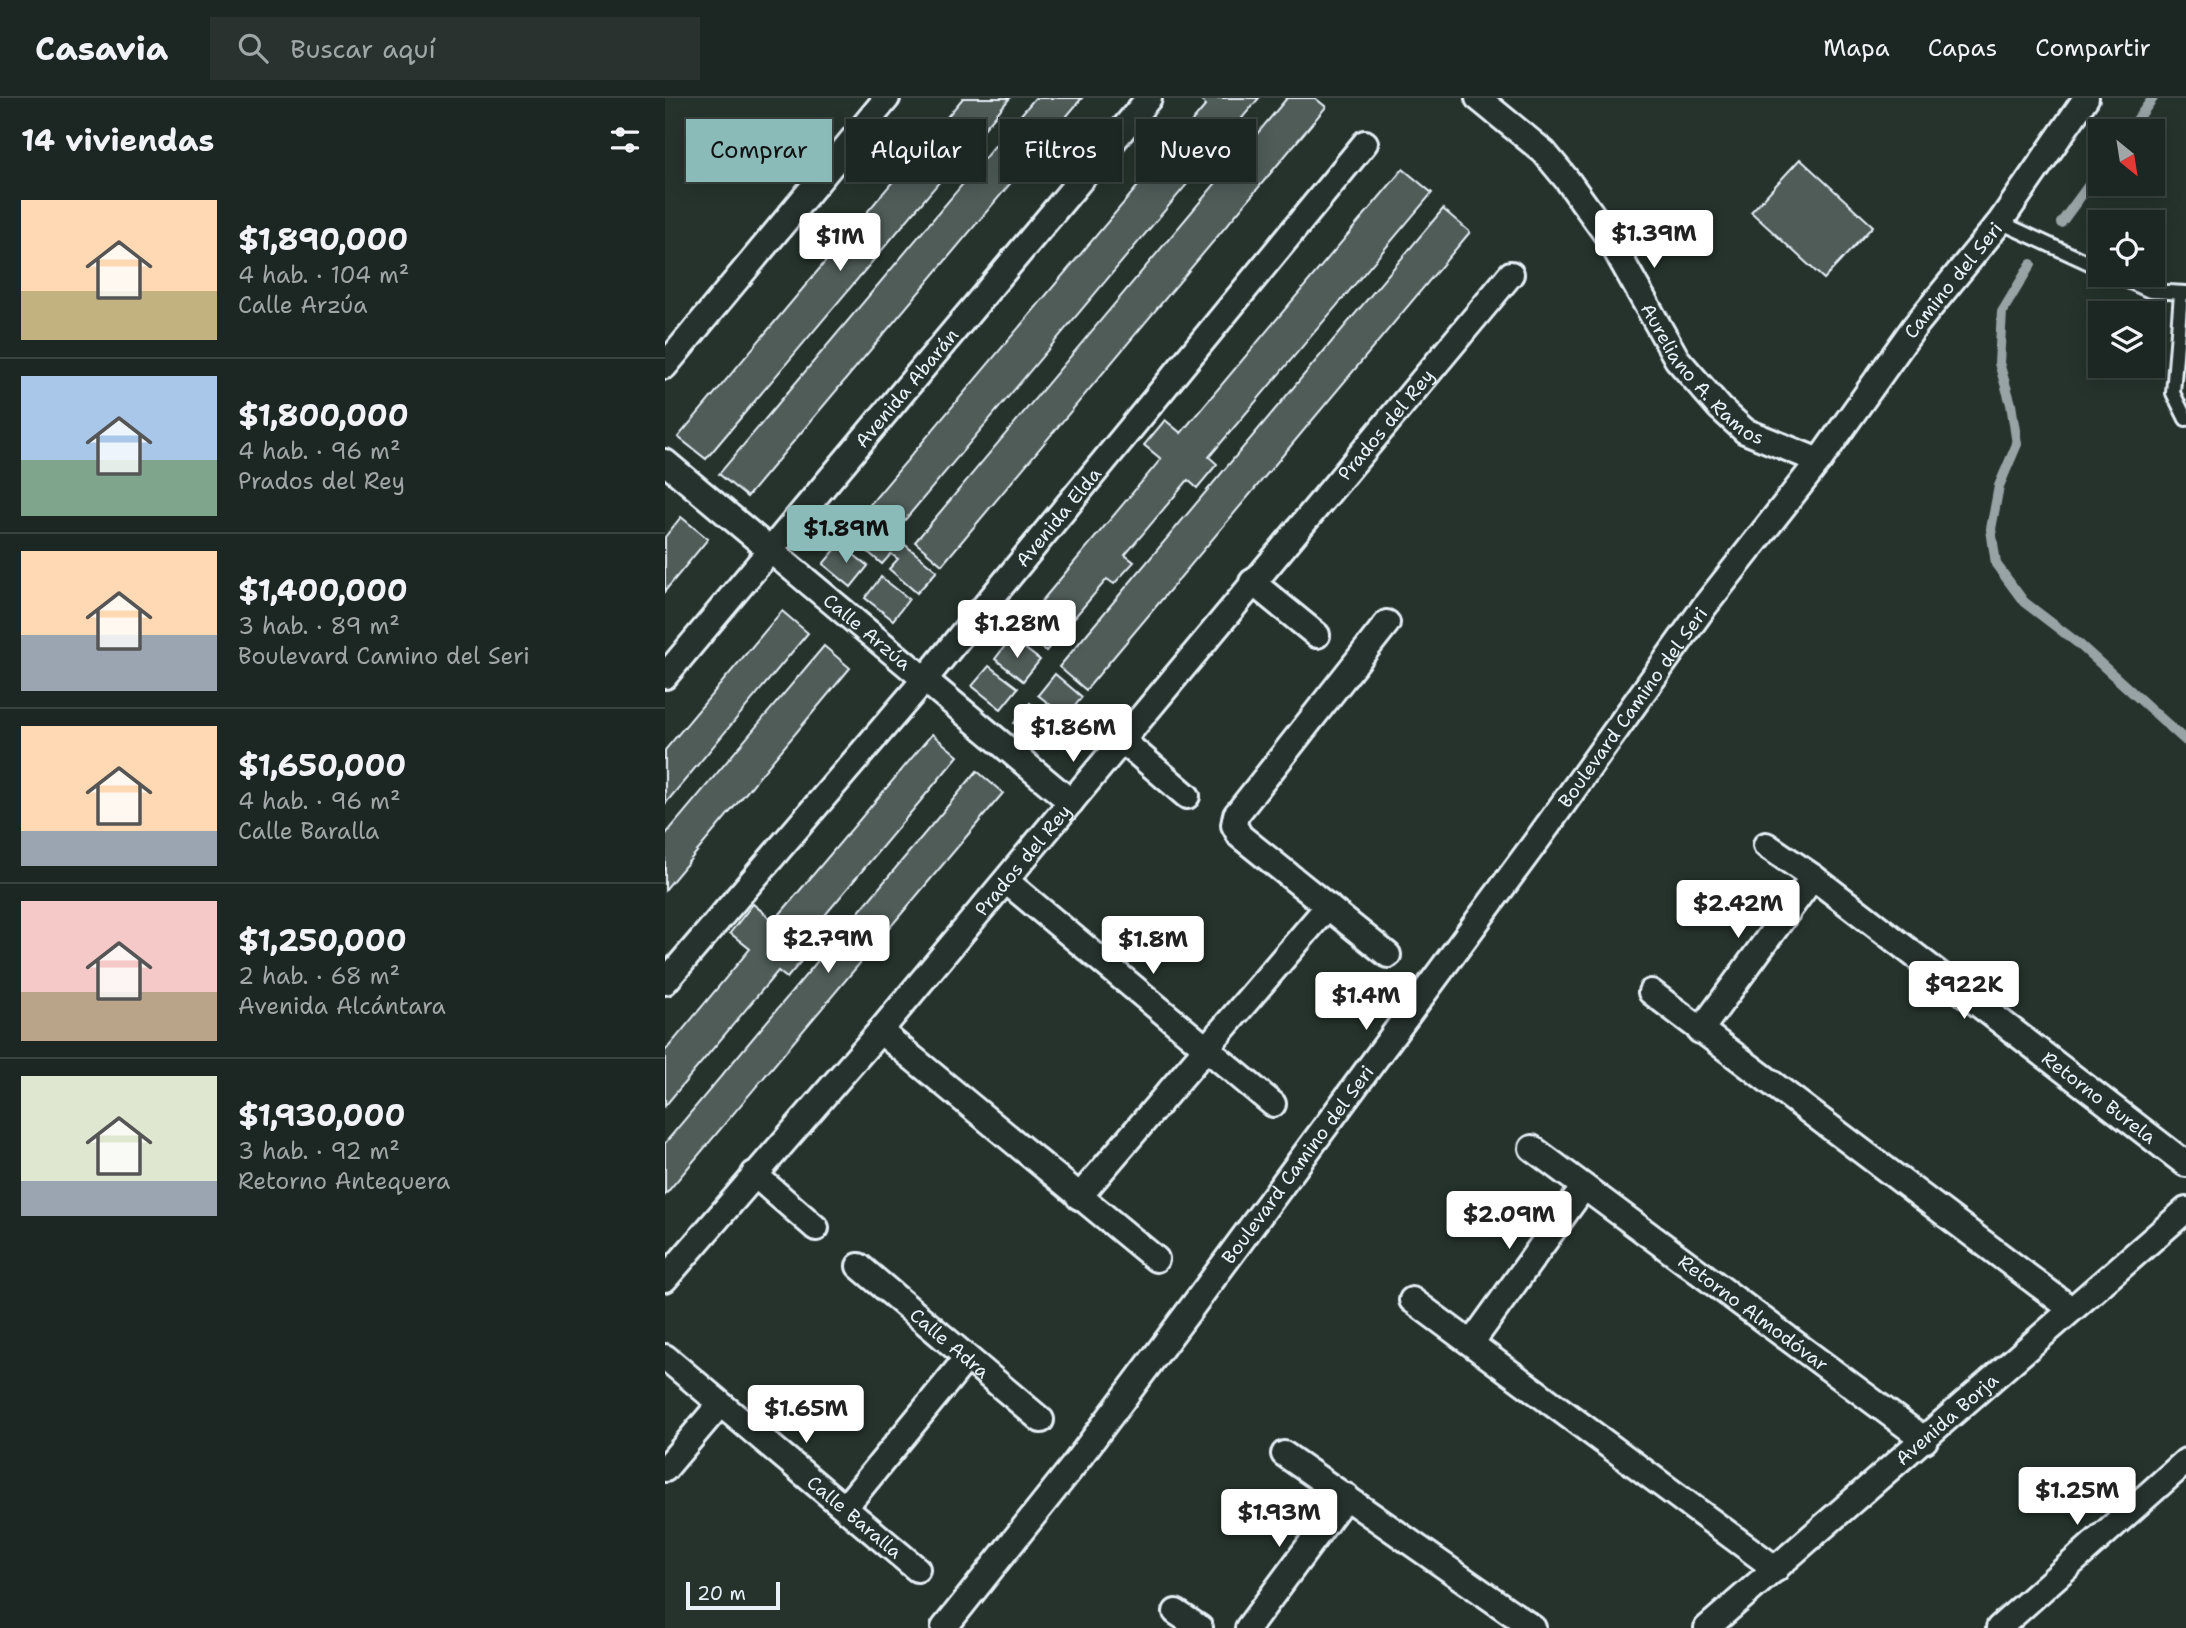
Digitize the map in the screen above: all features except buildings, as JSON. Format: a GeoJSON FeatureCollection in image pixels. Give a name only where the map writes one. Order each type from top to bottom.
{"type":"FeatureCollection","features":[{"type":"Feature","properties":{"kind":"street"},"geometry":{"type":"LineString","coordinates":[[665,366],[887,98]]}},
{"type":"Feature","properties":{"kind":"street","name":"Avenida Abarán"},"geometry":{"type":"LineString","coordinates":[[665,676],[1149,98]]}},
{"type":"Feature","properties":{"kind":"street","name":"Aureliano A. Ramos"},"geometry":{"type":"LineString","coordinates":[[1478,98],[1544,152],[1568,181],[1609,238],[1677,359],[1720,408],[1745,430],[1819,461]]}},
{"type":"Feature","properties":{"kind":"street","name":"Camino del Seri"},"geometry":{"type":"LineString","coordinates":[[1819,461],[1915,326],[2000,222],[2086,98]]}},
{"type":"Feature","properties":{"kind":"street","name":"Avenida Elda"},"geometry":{"type":"LineString","coordinates":[[665,982],[925,679],[1365,143]]}},
{"type":"Feature","properties":{"kind":"street","name":"Prados del Rey"},"geometry":{"type":"LineString","coordinates":[[665,1279],[880,1031],[1511,274]]}},
{"type":"Feature","properties":{"kind":"street","name":"Boulevard Camino del Seri"},"geometry":{"type":"LineString","coordinates":[[944,1628],[1073,1466],[1530,850],[1704,607],[1819,461]]}},
{"type":"Feature","properties":{"kind":"street","name":"Calle Arzúa"},"geometry":{"type":"LineString","coordinates":[[665,462],[1071,802]]}},
{"type":"Feature","properties":{"kind":"street"},"geometry":{"type":"LineString","coordinates":[[1252,582],[1317,635]]}},
{"type":"Feature","properties":{"kind":"street"},"geometry":{"type":"LineString","coordinates":[[1387,624],[1236,815],[1234,825],[1240,836],[1388,956]]}},
{"type":"Feature","properties":{"kind":"street"},"geometry":{"type":"LineString","coordinates":[[1122,741],[1187,796]]}},
{"type":"Feature","properties":{"kind":"street","name":"Retorno Burela"},"geometry":{"type":"LineString","coordinates":[[1766,845],[1813,877],[2186,1164]]}},
{"type":"Feature","properties":{"kind":"street"},"geometry":{"type":"LineString","coordinates":[[1700,1031],[1813,877]]}},
{"type":"Feature","properties":{"kind":"street"},"geometry":{"type":"LineString","coordinates":[[1006,881],[1273,1104]]}},
{"type":"Feature","properties":{"kind":"street"},"geometry":{"type":"LineString","coordinates":[[1079,1197],[1328,906]]}},
{"type":"Feature","properties":{"kind":"street"},"geometry":{"type":"LineString","coordinates":[[1651,992],[2071,1309]]}},
{"type":"Feature","properties":{"kind":"street"},"geometry":{"type":"LineString","coordinates":[[880,1031],[1156,1259]]}},
{"type":"Feature","properties":{"kind":"street","name":"Retorno Almodóvar"},"geometry":{"type":"LineString","coordinates":[[1532,1148],[1924,1440]]}},
{"type":"Feature","properties":{"kind":"street"},"geometry":{"type":"LineString","coordinates":[[754,1174],[816,1228]]}},
{"type":"Feature","properties":{"kind":"street"},"geometry":{"type":"LineString","coordinates":[[1472,1342],[1584,1187]]}},
{"type":"Feature","properties":{"kind":"street","name":"Avenida Borja"},"geometry":{"type":"LineString","coordinates":[[1707,1628],[2186,1210]]}},
{"type":"Feature","properties":{"kind":"street","name":"Calle Adra"},"geometry":{"type":"LineString","coordinates":[[859,1266],[1041,1420]]}},
{"type":"Feature","properties":{"kind":"street"},"geometry":{"type":"LineString","coordinates":[[1412,1300],[1776,1569]]}},
{"type":"Feature","properties":{"kind":"street","name":"Calle Baralla"},"geometry":{"type":"LineString","coordinates":[[665,1357],[916,1569]]}},
{"type":"Feature","properties":{"kind":"street"},"geometry":{"type":"LineString","coordinates":[[845,1507],[966,1359]]}},
{"type":"Feature","properties":{"kind":"street"},"geometry":{"type":"LineString","coordinates":[[665,1469],[720,1404]]}},
{"type":"Feature","properties":{"kind":"street"},"geometry":{"type":"LineString","coordinates":[[1284,1454],[1533,1628]]}},
{"type":"Feature","properties":{"kind":"street"},"geometry":{"type":"LineString","coordinates":[[1999,1628],[2186,1461]]}},
{"type":"Feature","properties":{"kind":"street"},"geometry":{"type":"LineString","coordinates":[[1248,1628],[1346,1496]]}},
{"type":"Feature","properties":{"kind":"street"},"geometry":{"type":"LineString","coordinates":[[1177,1612],[1200,1628]]}},
{"type":"Feature","properties":{"kind":"lane"},"geometry":{"type":"LineString","coordinates":[[2000,222],[2088,262]]}},
{"type":"Feature","properties":{"kind":"lane"},"geometry":{"type":"LineString","coordinates":[[2141,287],[2150,291],[2183,293],[2173,393],[2186,419]]}},
{"type":"Feature","properties":{"kind":"waterway"},"geometry":{"type":"LineString","coordinates":[[2138,119],[2153,98]]}},
{"type":"Feature","properties":{"kind":"waterway"},"geometry":{"type":"LineString","coordinates":[[2061,223],[2088,186]]}},
{"type":"Feature","properties":{"kind":"waterway"},"geometry":{"type":"LineString","coordinates":[[2031,264],[2002,312],[1999,363],[2011,404],[2017,444],[1999,486],[1991,529],[1996,564],[2024,602],[2079,644],[2186,741]]}}]}
